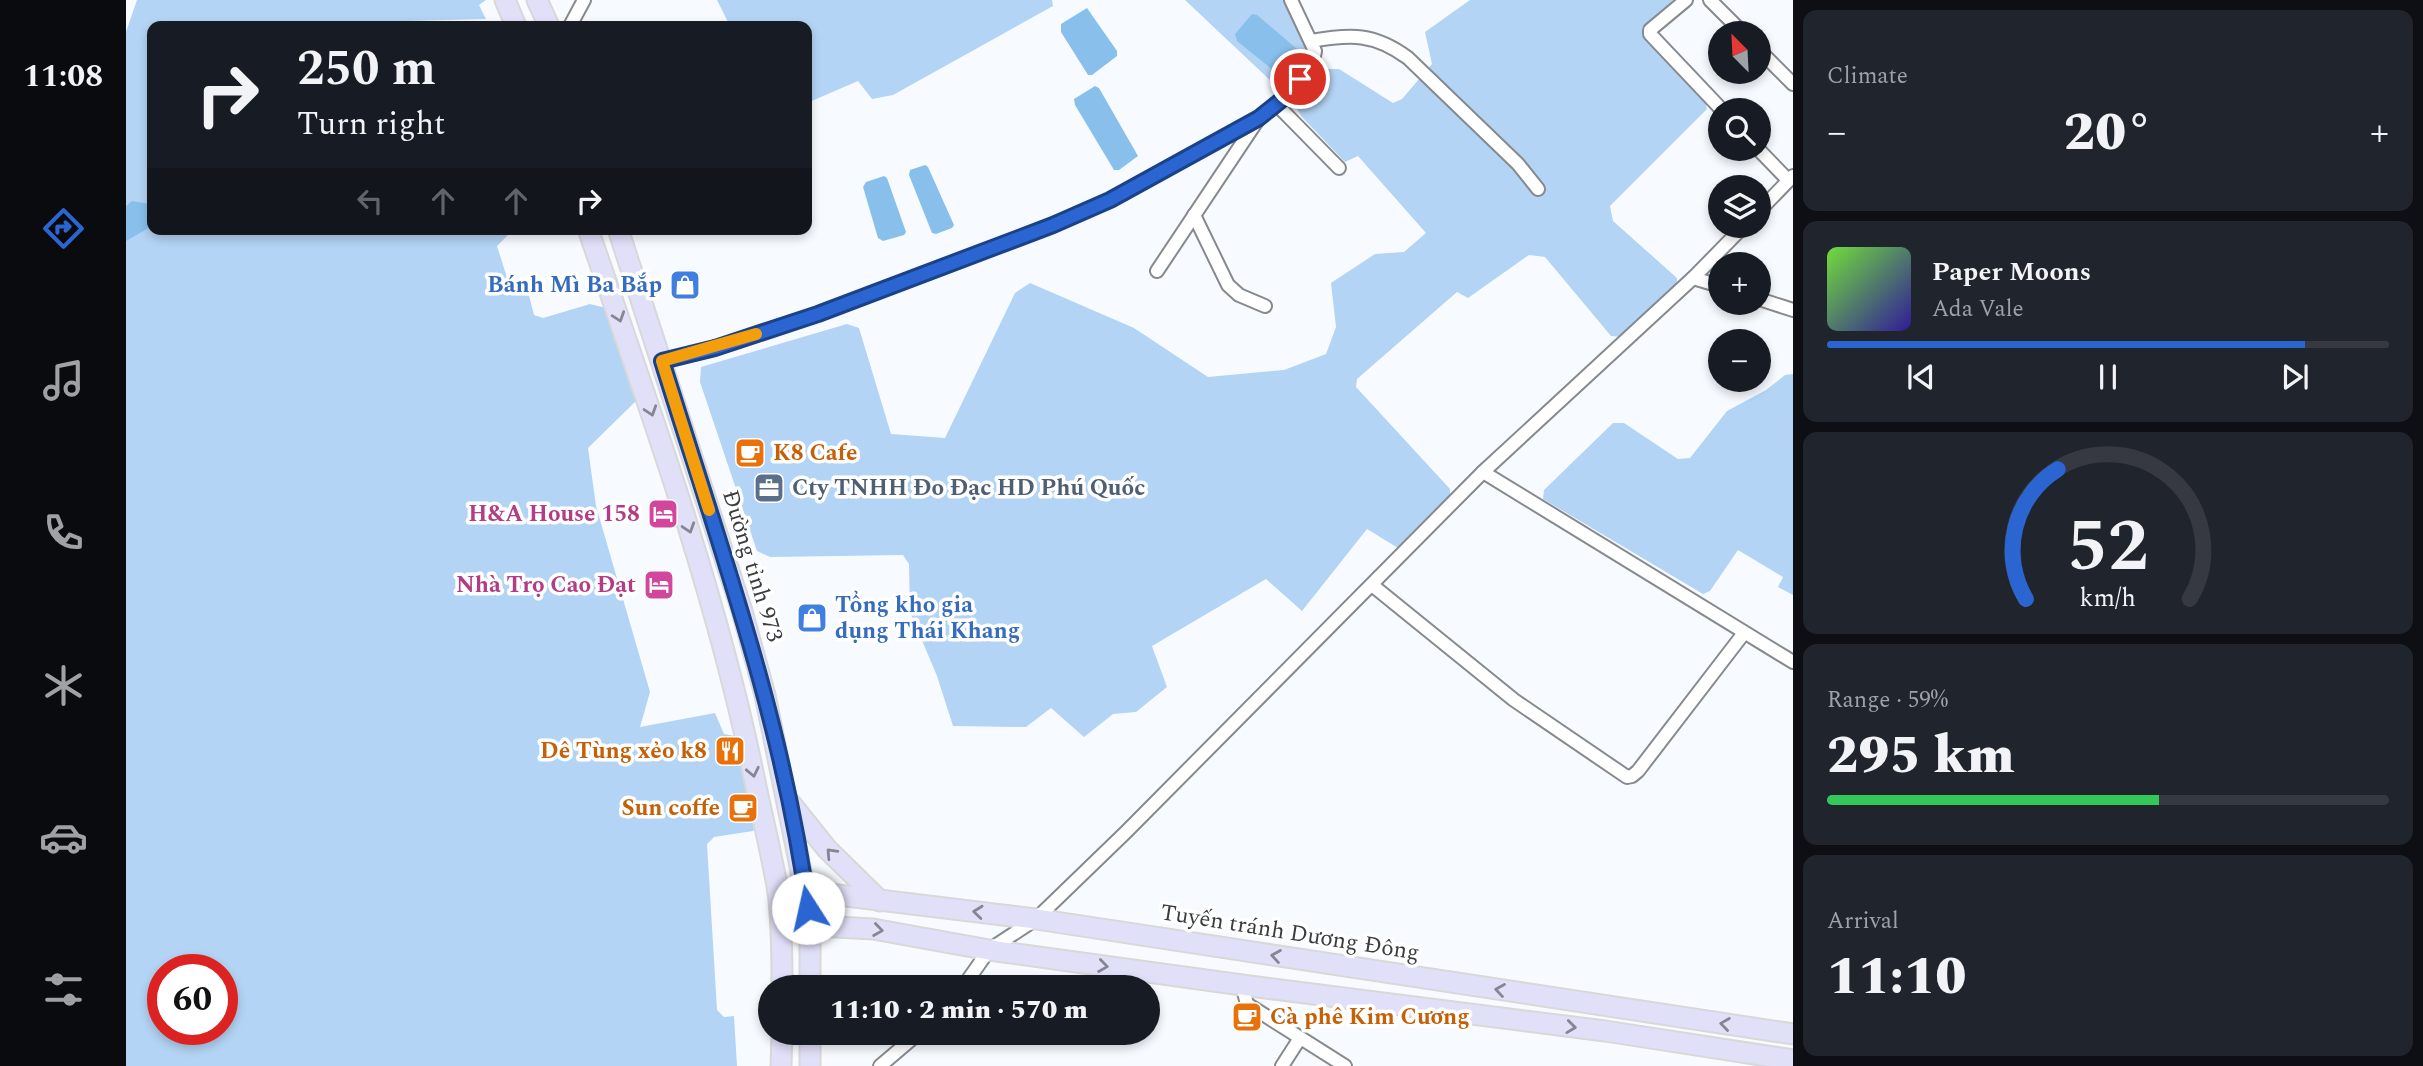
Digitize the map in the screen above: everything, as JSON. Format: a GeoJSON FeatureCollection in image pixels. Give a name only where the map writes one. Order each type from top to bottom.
{"type":"FeatureCollection","features":[{"type":"Feature","properties":{"kind":"main road"},"geometry":{"type":"LineString","coordinates":[[505,0],[514,21]]}},
{"type":"Feature","properties":{"kind":"main road"},"geometry":{"type":"LineString","coordinates":[[537,0],[547,21]]}},
{"type":"Feature","properties":{"kind":"main road"},"geometry":{"type":"LineString","coordinates":[[590,235],[702,566],[723,642],[778,892],[782,975]]}},
{"type":"Feature","properties":{"kind":"main road","name":"Đường tỉnh 973"},"geometry":{"type":"LineString","coordinates":[[620,235],[745,623],[765,695],[806,891],[810,925],[810,975]]}},
{"type":"Feature","properties":{"kind":"main road"},"geometry":{"type":"LineString","coordinates":[[788,799],[827,849],[880,901]]}},
{"type":"Feature","properties":{"kind":"main road","name":"Tuyến tránh Dương Đông"},"geometry":{"type":"LineString","coordinates":[[778,892],[806,891],[1036,919],[1793,1034]]}},
{"type":"Feature","properties":{"kind":"main road"},"geometry":{"type":"LineString","coordinates":[[781,924],[873,929],[989,950],[1605,1031],[1793,1060]]}},
{"type":"Feature","properties":{"kind":"main road"},"geometry":{"type":"LineString","coordinates":[[781,1066],[782,1045]]}},
{"type":"Feature","properties":{"kind":"main road"},"geometry":{"type":"LineString","coordinates":[[810,1045],[810,1066]]}},
{"type":"Feature","properties":{"kind":"street"},"geometry":{"type":"LineString","coordinates":[[573,21],[584,0]]}},
{"type":"Feature","properties":{"kind":"street"},"geometry":{"type":"LineString","coordinates":[[664,368],[818,314],[1053,225],[1110,200],[1259,118],[1293,90],[1313,61],[1315,51],[1291,0]]}},
{"type":"Feature","properties":{"kind":"street"},"geometry":{"type":"LineString","coordinates":[[1686,0],[1650,30],[1650,34],[1711,98]]}},
{"type":"Feature","properties":{"kind":"street"},"geometry":{"type":"LineString","coordinates":[[1710,0],[1730,21]]}},
{"type":"Feature","properties":{"kind":"street"},"geometry":{"type":"LineString","coordinates":[[1311,40],[1344,35],[1365,38],[1397,50],[1518,164],[1538,189]]}},
{"type":"Feature","properties":{"kind":"street"},"geometry":{"type":"LineString","coordinates":[[1771,62],[1793,84]]}},
{"type":"Feature","properties":{"kind":"street"},"geometry":{"type":"LineString","coordinates":[[1277,105],[1339,168]]}},
{"type":"Feature","properties":{"kind":"street"},"geometry":{"type":"LineString","coordinates":[[1157,271],[1259,118]]}},
{"type":"Feature","properties":{"kind":"street"},"geometry":{"type":"LineString","coordinates":[[1771,160],[1791,178],[1771,199]]}},
{"type":"Feature","properties":{"kind":"street"},"geometry":{"type":"LineString","coordinates":[[1194,215],[1228,285],[1239,295],[1265,306]]}},
{"type":"Feature","properties":{"kind":"street"},"geometry":{"type":"LineString","coordinates":[[971,975],[989,950],[1036,919],[1483,472],[1693,278],[1732,238]]}},
{"type":"Feature","properties":{"kind":"street"},"geometry":{"type":"LineString","coordinates":[[1693,278],[1708,282]]}},
{"type":"Feature","properties":{"kind":"street"},"geometry":{"type":"LineString","coordinates":[[1771,303],[1793,310]]}},
{"type":"Feature","properties":{"kind":"street"},"geometry":{"type":"LineString","coordinates":[[1483,472],[1793,662]]}},
{"type":"Feature","properties":{"kind":"street"},"geometry":{"type":"LineString","coordinates":[[1372,585],[1514,700],[1627,777],[1638,771],[1744,633]]}},
{"type":"Feature","properties":{"kind":"street"},"geometry":{"type":"LineString","coordinates":[[1242,985],[1247,1004],[1345,1066]]}},
{"type":"Feature","properties":{"kind":"street"},"geometry":{"type":"LineString","coordinates":[[1282,1066],[1300,1038]]}},
{"type":"Feature","properties":{"kind":"street"},"geometry":{"type":"LineString","coordinates":[[880,1066],[905,1045]]}},
{"type":"Feature","properties":{"kind":"shaded area"},"geometry":{"type":"Polygon","coordinates":[[[137,0],[486,0],[479,5],[486,19],[147,21],[147,235],[508,235],[497,246],[509,284],[525,280],[534,315],[543,318],[590,304],[606,308],[639,398],[588,448],[596,506],[650,692],[640,727],[715,713],[724,734],[735,736],[757,826],[753,831],[714,837],[707,844],[717,1010],[724,1017],[734,1016],[737,1066],[126,1066],[126,32],[137,0]]]}},
{"type":"Feature","properties":{"kind":"shaded area"},"geometry":{"type":"Polygon","coordinates":[[[717,0],[1052,0],[1053,6],[893,95],[872,99],[858,81],[812,101],[812,21],[728,21],[717,0]]]}},
{"type":"Feature","properties":{"kind":"shaded area"},"geometry":{"type":"Polygon","coordinates":[[[1185,0],[1283,0],[1309,48],[1306,62],[1288,87],[1274,84],[1185,0]]]}},
{"type":"Feature","properties":{"kind":"shaded area"},"geometry":{"type":"Polygon","coordinates":[[[1470,0],[1674,0],[1646,25],[1646,38],[1705,100],[1707,109],[1610,206],[1613,221],[1677,278],[1677,286],[1622,337],[1611,336],[1545,257],[1529,255],[1468,298],[1457,292],[1357,379],[1356,387],[1450,489],[1450,497],[1398,548],[1367,529],[1302,611],[1266,579],[1152,646],[1167,687],[1136,712],[1113,714],[1084,737],[1051,708],[1026,727],[953,726],[937,676],[910,612],[909,564],[903,555],[770,557],[757,551],[700,382],[701,367],[847,324],[859,328],[891,434],[945,438],[1015,293],[1030,283],[1134,328],[1208,377],[1284,370],[1326,354],[1336,327],[1331,283],[1375,254],[1404,252],[1426,233],[1358,156],[1345,162],[1302,117],[1295,106],[1327,69],[1339,69],[1393,103],[1402,99],[1432,64],[1425,32],[1470,0]]]}},
{"type":"Feature","properties":{"kind":"shaded area"},"geometry":{"type":"Polygon","coordinates":[[[1087,8],[1117,51],[1117,56],[1092,75],[1088,75],[1061,32],[1061,24],[1087,8]]]}},
{"type":"Feature","properties":{"kind":"shaded area"},"geometry":{"type":"Polygon","coordinates":[[[1252,14],[1257,15],[1297,49],[1298,52],[1283,73],[1278,74],[1237,41],[1235,34],[1252,14]]]}},
{"type":"Feature","properties":{"kind":"shaded area"},"geometry":{"type":"Polygon","coordinates":[[[1095,86],[1099,88],[1138,156],[1119,170],[1114,170],[1075,105],[1074,99],[1095,86]]]}},
{"type":"Feature","properties":{"kind":"shaded area"},"geometry":{"type":"Polygon","coordinates":[[[925,165],[954,225],[936,234],[932,233],[909,175],[910,170],[925,165]]]}},
{"type":"Feature","properties":{"kind":"shaded area"},"geometry":{"type":"Polygon","coordinates":[[[884,176],[906,232],[883,241],[878,238],[863,187],[866,182],[884,176]]]}},
{"type":"Feature","properties":{"kind":"shaded area"},"geometry":{"type":"Polygon","coordinates":[[[132,201],[147,204],[147,229],[126,241],[126,206],[132,201]]]}},
{"type":"Feature","properties":{"kind":"shaded area"},"geometry":{"type":"Polygon","coordinates":[[[1793,374],[1793,595],[1778,587],[1783,577],[1738,550],[1710,591],[1703,594],[1543,499],[1544,490],[1613,423],[1624,423],[1678,459],[1690,458],[1727,411],[1762,392],[1771,392],[1771,386],[1785,375],[1793,374]]]}},
{"type":"Feature","properties":{"kind":"slow traffic"},"geometry":{"type":"LineString","coordinates":[[709,510],[662,361],[715,348],[756,334]]}},
{"type":"Feature","properties":{"kind":"place","name":"Bánh Mì Ba Bắp"},"geometry":{"type":"Point","coordinates":[685,285]}},
{"type":"Feature","properties":{"kind":"place","name":"K8 Cafe"},"geometry":{"type":"Point","coordinates":[750,453]}},
{"type":"Feature","properties":{"kind":"place","name":"Cty TNHH Đo Đạc HD Phú Quốc"},"geometry":{"type":"Point","coordinates":[769,488]}},
{"type":"Feature","properties":{"kind":"place","name":"H&A House 158"},"geometry":{"type":"Point","coordinates":[663,514]}},
{"type":"Feature","properties":{"kind":"place","name":"Nhà Trọ Cao Đạt"},"geometry":{"type":"Point","coordinates":[659,585]}},
{"type":"Feature","properties":{"kind":"place","name":"Tổng kho gia dụng Thái Khang"},"geometry":{"type":"Point","coordinates":[812,618]}},
{"type":"Feature","properties":{"kind":"place","name":"Dê Tùng xẻo k8"},"geometry":{"type":"Point","coordinates":[730,751]}},
{"type":"Feature","properties":{"kind":"place","name":"Sun coffe"},"geometry":{"type":"Point","coordinates":[743,808]}},
{"type":"Feature","properties":{"kind":"place","name":"Cà phê Kim Cương"},"geometry":{"type":"Point","coordinates":[1247,1017]}},
{"type":"Feature","properties":{"kind":"route"},"geometry":{"type":"LineString","coordinates":[[808,908],[765,695],[662,361],[715,348],[878,293],[1110,200],[1259,118],[1293,90],[1300,79]]}}]}
